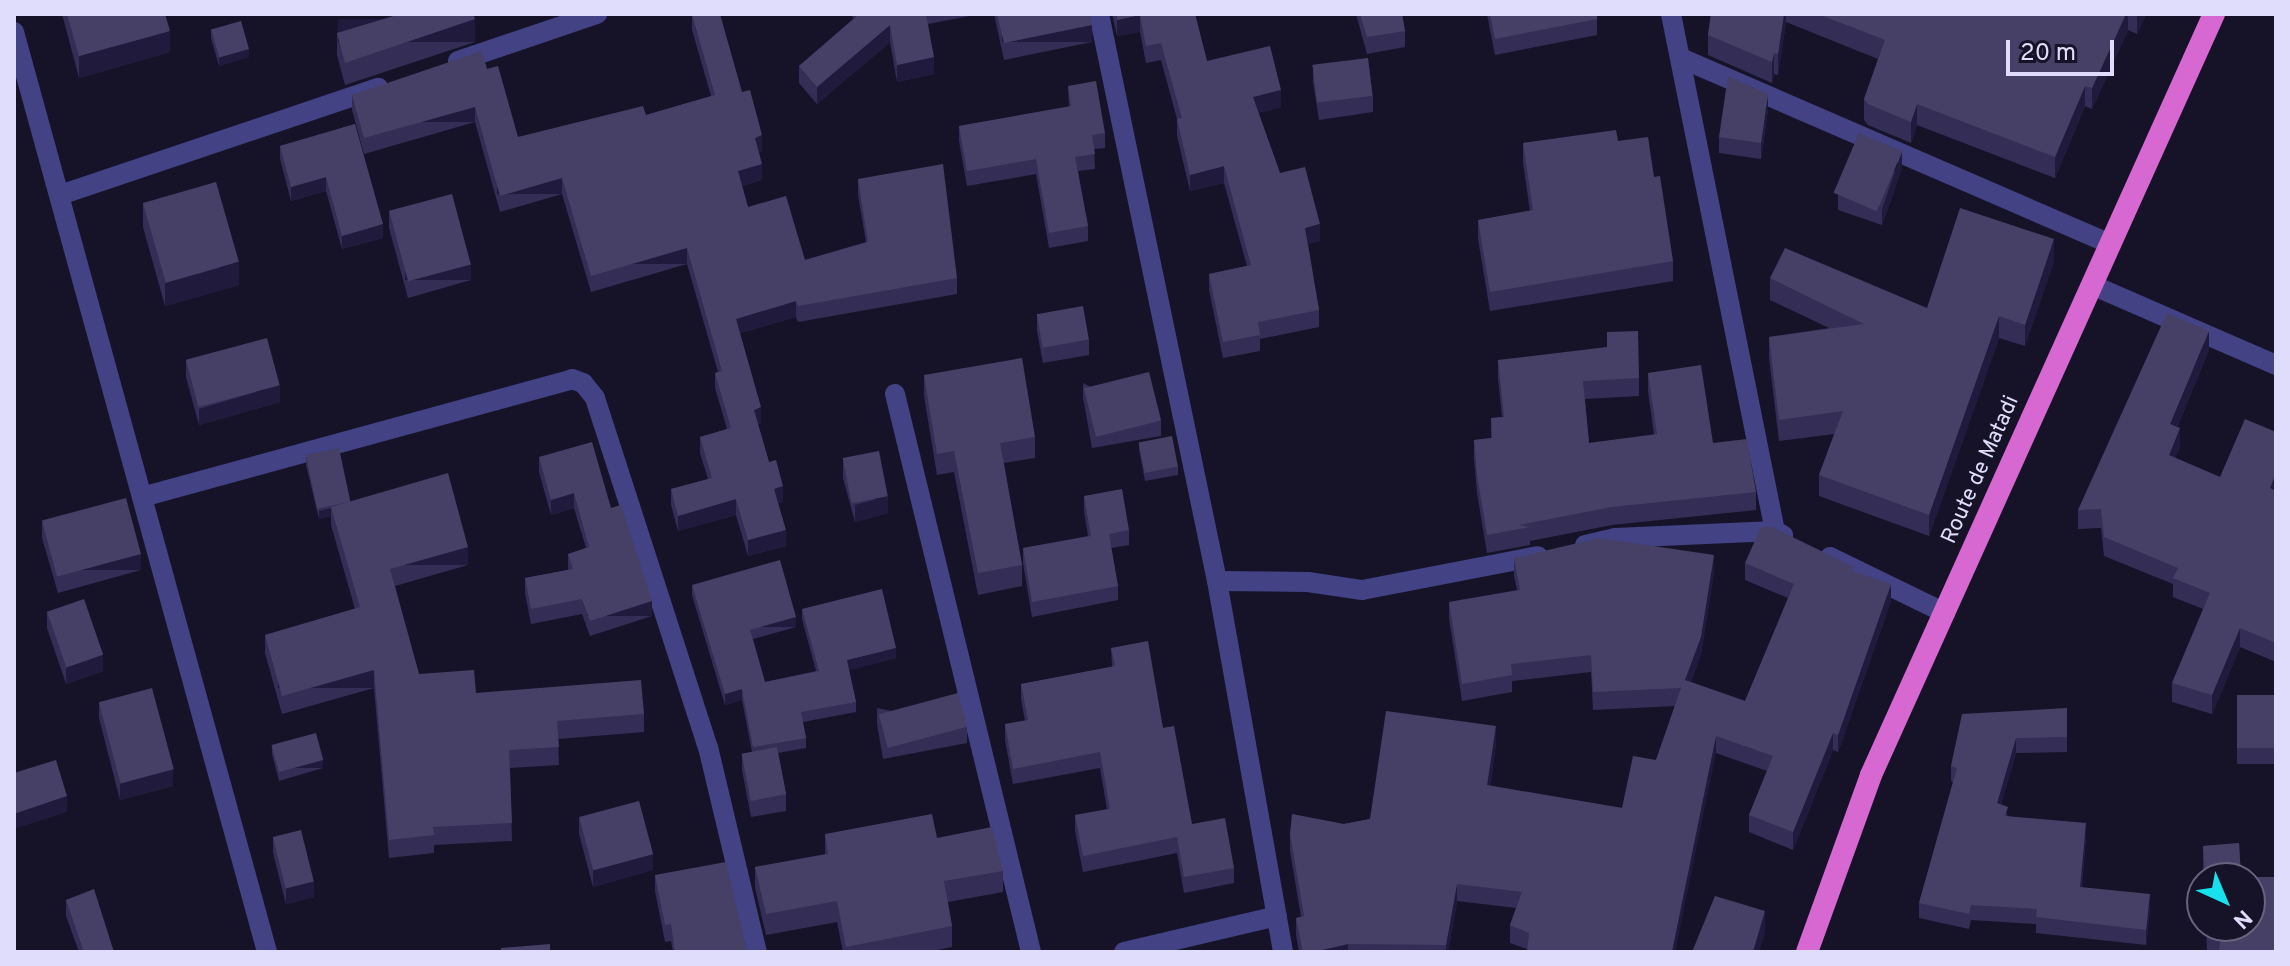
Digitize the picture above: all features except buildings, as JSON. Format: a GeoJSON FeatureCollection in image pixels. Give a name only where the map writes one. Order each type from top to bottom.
{"type":"FeatureCollection","features":[{"type":"Feature","properties":{"kind":"highway","name":"Route de Matadi"},"geometry":{"type":"LineString","coordinates":[[1807,952],[1871,775],[2214,14]]}},
{"type":"Feature","properties":{"kind":"street"},"geometry":{"type":"LineString","coordinates":[[433,69],[597,14]]}},
{"type":"Feature","properties":{"kind":"street"},"geometry":{"type":"LineString","coordinates":[[1099,14],[1217,581],[1283,952]]}},
{"type":"Feature","properties":{"kind":"street"},"geometry":{"type":"LineString","coordinates":[[1671,14],[1683,59],[1775,531]]}},
{"type":"Feature","properties":{"kind":"street"},"geometry":{"type":"LineString","coordinates":[[14,32],[267,952]]}},
{"type":"Feature","properties":{"kind":"street"},"geometry":{"type":"LineString","coordinates":[[1683,59],[2111,244]]}},
{"type":"Feature","properties":{"kind":"street"},"geometry":{"type":"LineString","coordinates":[[60,195],[403,80]]}},
{"type":"Feature","properties":{"kind":"street"},"geometry":{"type":"LineString","coordinates":[[2092,285],[2276,365]]}},
{"type":"Feature","properties":{"kind":"street"},"geometry":{"type":"LineString","coordinates":[[142,497],[572,379],[583,383],[595,398],[708,747],[757,952]]}},
{"type":"Feature","properties":{"kind":"street"},"geometry":{"type":"LineString","coordinates":[[895,394],[1031,952]]}},
{"type":"Feature","properties":{"kind":"street"},"geometry":{"type":"LineString","coordinates":[[1217,581],[1308,582],[1362,590],[1615,538],[1775,531],[1945,613]]}},
{"type":"Feature","properties":{"kind":"street"},"geometry":{"type":"LineString","coordinates":[[1124,952],[1277,916]]}}]}
